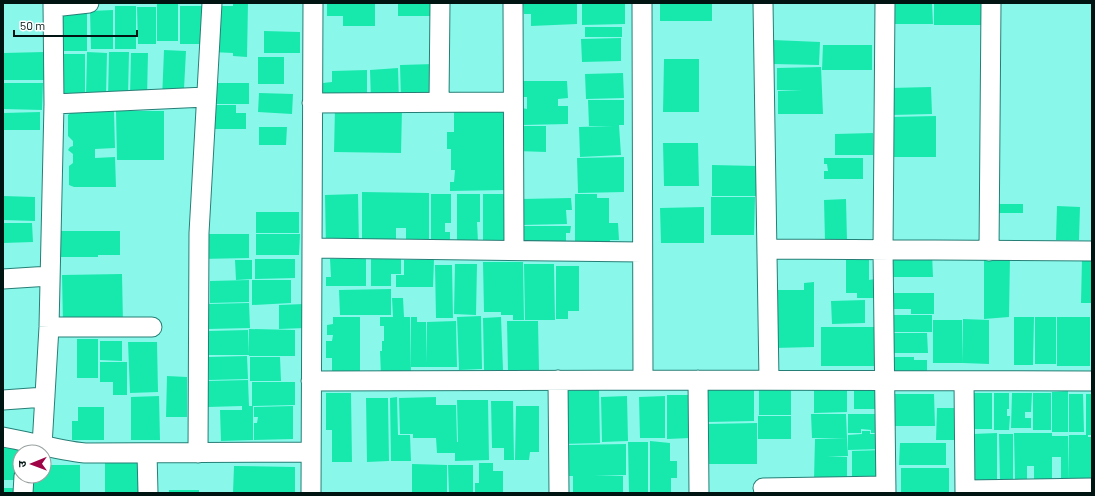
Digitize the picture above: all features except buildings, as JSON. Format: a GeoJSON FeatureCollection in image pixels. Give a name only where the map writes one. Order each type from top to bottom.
{"type":"FeatureCollection","features":[{"type":"Feature","properties":{"kind":"street"},"geometry":{"type":"LineString","coordinates":[[42,444],[49,327],[54,104],[53,5],[89,3]]}},
{"type":"Feature","properties":{"kind":"street"},"geometry":{"type":"LineString","coordinates":[[198,453],[199,233],[212,3]]}},
{"type":"Feature","properties":{"kind":"street"},"geometry":{"type":"LineString","coordinates":[[311,493],[313,3]]}},
{"type":"Feature","properties":{"kind":"street"},"geometry":{"type":"LineString","coordinates":[[439,102],[440,3]]}},
{"type":"Feature","properties":{"kind":"street"},"geometry":{"type":"LineString","coordinates":[[513,3],[514,250]]}},
{"type":"Feature","properties":{"kind":"street"},"geometry":{"type":"LineString","coordinates":[[642,3],[643,380]]}},
{"type":"Feature","properties":{"kind":"street"},"geometry":{"type":"LineString","coordinates":[[763,3],[769,380]]}},
{"type":"Feature","properties":{"kind":"street"},"geometry":{"type":"LineString","coordinates":[[764,488],[886,489],[883,250],[884,3]]}},
{"type":"Feature","properties":{"kind":"street"},"geometry":{"type":"LineString","coordinates":[[988,250],[991,3]]}},
{"type":"Feature","properties":{"kind":"street"},"geometry":{"type":"LineString","coordinates":[[54,104],[206,97]]}},
{"type":"Feature","properties":{"kind":"street"},"geometry":{"type":"LineString","coordinates":[[312,103],[513,102]]}},
{"type":"Feature","properties":{"kind":"street"},"geometry":{"type":"LineString","coordinates":[[312,248],[642,252]]}},
{"type":"Feature","properties":{"kind":"street"},"geometry":{"type":"LineString","coordinates":[[767,249],[1092,251]]}},
{"type":"Feature","properties":{"kind":"street"},"geometry":{"type":"LineString","coordinates":[[3,279],[50,276]]}},
{"type":"Feature","properties":{"kind":"street"},"geometry":{"type":"LineString","coordinates":[[49,327],[152,327]]}},
{"type":"Feature","properties":{"kind":"street"},"geometry":{"type":"LineString","coordinates":[[558,380],[559,493]]}},
{"type":"Feature","properties":{"kind":"street"},"geometry":{"type":"LineString","coordinates":[[698,380],[699,493]]}},
{"type":"Feature","properties":{"kind":"street"},"geometry":{"type":"LineString","coordinates":[[312,381],[1092,381]]}},
{"type":"Feature","properties":{"kind":"street"},"geometry":{"type":"LineString","coordinates":[[964,381],[965,491],[1092,488]]}},
{"type":"Feature","properties":{"kind":"street"},"geometry":{"type":"LineString","coordinates":[[3,400],[44,397]]}},
{"type":"Feature","properties":{"kind":"street"},"geometry":{"type":"LineString","coordinates":[[3,437],[19,444]]}},
{"type":"Feature","properties":{"kind":"street"},"geometry":{"type":"LineString","coordinates":[[52,448],[85,453],[311,452]]}},
{"type":"Feature","properties":{"kind":"street"},"geometry":{"type":"LineString","coordinates":[[146,453],[148,493]]}}]}
